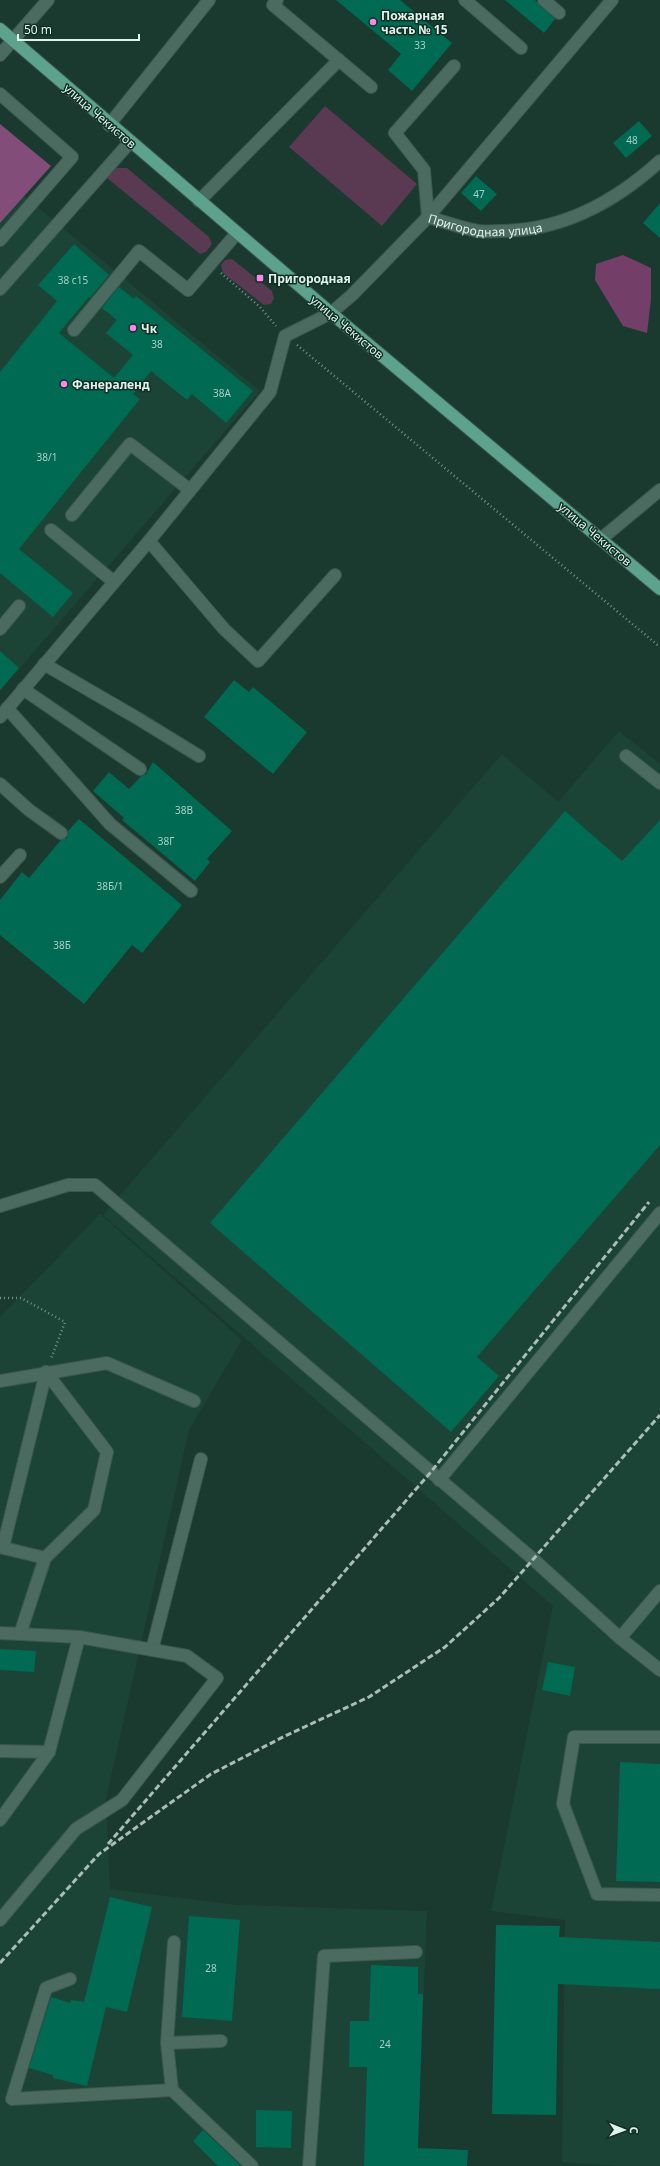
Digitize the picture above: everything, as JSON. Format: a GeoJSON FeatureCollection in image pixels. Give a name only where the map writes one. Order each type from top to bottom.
{"type":"FeatureCollection","features":[{"type":"Feature","properties":{"kind":"main road","name":"улица Чекистов"},"geometry":{"type":"LineString","coordinates":[[0,29],[109,125],[330,313],[660,589]]}},
{"type":"Feature","properties":{"kind":"street"},"geometry":{"type":"LineString","coordinates":[[0,56],[48,0]]}},
{"type":"Feature","properties":{"kind":"street"},"geometry":{"type":"LineString","coordinates":[[109,125],[209,0]]}},
{"type":"Feature","properties":{"kind":"street"},"geometry":{"type":"LineString","coordinates":[[277,0],[273,5],[371,87]]}},
{"type":"Feature","properties":{"kind":"street"},"geometry":{"type":"LineString","coordinates":[[465,0],[521,48]]}},
{"type":"Feature","properties":{"kind":"street"},"geometry":{"type":"LineString","coordinates":[[544,0],[559,13]]}},
{"type":"Feature","properties":{"kind":"street"},"geometry":{"type":"LineString","coordinates":[[428,217],[612,0]]}},
{"type":"Feature","properties":{"kind":"street"},"geometry":{"type":"LineString","coordinates":[[199,201],[339,60]]}},
{"type":"Feature","properties":{"kind":"street"},"geometry":{"type":"LineString","coordinates":[[428,217],[424,170],[395,133],[454,66]]}},
{"type":"Feature","properties":{"kind":"street"},"geometry":{"type":"LineString","coordinates":[[0,94],[72,157],[0,240]]}},
{"type":"Feature","properties":{"kind":"street"},"geometry":{"type":"LineString","coordinates":[[0,289],[130,142]]}},
{"type":"Feature","properties":{"kind":"street","name":"Пригородная улица"},"geometry":{"type":"LineString","coordinates":[[285,336],[330,313],[352,295],[428,217],[479,231],[525,231],[570,220],[609,200],[647,173],[660,161]]}},
{"type":"Feature","properties":{"kind":"street"},"geometry":{"type":"LineString","coordinates":[[74,330],[139,251],[188,290],[237,233]]}},
{"type":"Feature","properties":{"kind":"street"},"geometry":{"type":"LineString","coordinates":[[191,891],[110,824],[4,712],[114,582],[270,392],[285,336]]}},
{"type":"Feature","properties":{"kind":"street"},"geometry":{"type":"LineString","coordinates":[[72,515],[130,444],[190,490]]}},
{"type":"Feature","properties":{"kind":"street"},"geometry":{"type":"LineString","coordinates":[[601,539],[660,490]]}},
{"type":"Feature","properties":{"kind":"street"},"geometry":{"type":"LineString","coordinates":[[51,530],[114,582]]}},
{"type":"Feature","properties":{"kind":"street"},"geometry":{"type":"LineString","coordinates":[[148,541],[224,629],[258,661],[335,575]]}},
{"type":"Feature","properties":{"kind":"street"},"geometry":{"type":"LineString","coordinates":[[0,629],[19,606]]}},
{"type":"Feature","properties":{"kind":"street"},"geometry":{"type":"LineString","coordinates":[[44,664],[199,756]]}},
{"type":"Feature","properties":{"kind":"street"},"geometry":{"type":"LineString","coordinates":[[23,689],[140,769]]}},
{"type":"Feature","properties":{"kind":"street"},"geometry":{"type":"LineString","coordinates":[[626,756],[660,783]]}},
{"type":"Feature","properties":{"kind":"street"},"geometry":{"type":"LineString","coordinates":[[0,784],[29,810],[61,833]]}},
{"type":"Feature","properties":{"kind":"street"},"geometry":{"type":"LineString","coordinates":[[0,877],[20,855]]}},
{"type":"Feature","properties":{"kind":"street"},"geometry":{"type":"LineString","coordinates":[[0,1206],[68,1185],[95,1185],[438,1480],[533,1559],[620,1638],[660,1670]]}},
{"type":"Feature","properties":{"kind":"street"},"geometry":{"type":"LineString","coordinates":[[438,1480],[660,1213]]}},
{"type":"Feature","properties":{"kind":"street"},"geometry":{"type":"LineString","coordinates":[[0,1381],[46,1372],[107,1363],[194,1402]]}},
{"type":"Feature","properties":{"kind":"street"},"geometry":{"type":"LineString","coordinates":[[45,1558],[2,1547],[46,1372]]}},
{"type":"Feature","properties":{"kind":"street"},"geometry":{"type":"LineString","coordinates":[[20,1634],[45,1558],[94,1510],[107,1452],[46,1372]]}},
{"type":"Feature","properties":{"kind":"street"},"geometry":{"type":"LineString","coordinates":[[152,1650],[201,1459]]}},
{"type":"Feature","properties":{"kind":"street"},"geometry":{"type":"LineString","coordinates":[[620,1638],[660,1591]]}},
{"type":"Feature","properties":{"kind":"street"},"geometry":{"type":"LineString","coordinates":[[0,1633],[79,1637],[187,1656],[217,1678],[122,1800],[76,1829],[0,1920]]}},
{"type":"Feature","properties":{"kind":"street"},"geometry":{"type":"LineString","coordinates":[[0,1820],[49,1752],[79,1637]]}},
{"type":"Feature","properties":{"kind":"street"},"geometry":{"type":"LineString","coordinates":[[660,1737],[574,1737],[563,1804],[597,1894],[660,1895]]}},
{"type":"Feature","properties":{"kind":"street"},"geometry":{"type":"LineString","coordinates":[[0,1751],[49,1752]]}},
{"type":"Feature","properties":{"kind":"street"},"geometry":{"type":"LineString","coordinates":[[174,1942],[166,2043],[172,2090],[252,2166]]}},
{"type":"Feature","properties":{"kind":"street"},"geometry":{"type":"LineString","coordinates":[[309,2166],[324,1956],[416,1952]]}},
{"type":"Feature","properties":{"kind":"street"},"geometry":{"type":"LineString","coordinates":[[70,1979],[46,1988],[12,2099],[172,2090]]}},
{"type":"Feature","properties":{"kind":"street"},"geometry":{"type":"LineString","coordinates":[[166,2043],[220,2041]]}},
{"type":"Feature","properties":{"kind":"path"},"geometry":{"type":"LineString","coordinates":[[210,264],[260,306],[285,336],[660,646]]}},
{"type":"Feature","properties":{"kind":"path"},"geometry":{"type":"LineString","coordinates":[[0,1298],[21,1298],[64,1322],[46,1372]]}},
{"type":"Feature","properties":{"kind":"shaded area"},"geometry":{"type":"Polygon","coordinates":[[[325,106],[417,184],[382,226],[289,147],[325,106]]]}},
{"type":"Feature","properties":{"kind":"shaded area"},"geometry":{"type":"Polygon","coordinates":[[[0,124],[51,166],[0,223],[0,124]]]}},
{"type":"Feature","properties":{"kind":"shaded area"},"geometry":{"type":"Polygon","coordinates":[[[115,168],[127,168],[209,237],[212,244],[206,252],[200,254],[107,178],[115,168]]]}},
{"type":"Feature","properties":{"kind":"shaded area"},"geometry":{"type":"Polygon","coordinates":[[[0,176],[260,391],[0,691],[0,176]]]}},
{"type":"Feature","properties":{"kind":"shaded area"},"geometry":{"type":"Polygon","coordinates":[[[623,255],[651,268],[651,299],[647,333],[623,326],[595,280],[596,264],[623,255]]]}},
{"type":"Feature","properties":{"kind":"shaded area"},"geometry":{"type":"Polygon","coordinates":[[[232,259],[272,291],[274,298],[271,304],[264,305],[223,273],[221,265],[225,260],[232,259]]]}},
{"type":"Feature","properties":{"kind":"shaded area"},"geometry":{"type":"Polygon","coordinates":[[[619,731],[660,764],[660,2166],[619,2166],[562,2162],[565,1920],[491,1911],[553,1606],[103,1215],[502,754],[558,802],[619,731]]]}},
{"type":"Feature","properties":{"kind":"shaded area"},"geometry":{"type":"Polygon","coordinates":[[[100,1214],[242,1340],[189,1430],[106,1799],[110,1889],[238,1905],[427,1911],[417,2166],[0,2166],[0,1317],[100,1214]]]}},
{"type":"Feature","properties":{"kind":"building"},"geometry":{"type":"Polygon","coordinates":[[[336,0],[400,0],[452,43],[412,91],[388,70],[401,54],[336,0]]]}},
{"type":"Feature","properties":{"kind":"building"},"geometry":{"type":"Polygon","coordinates":[[[505,0],[535,0],[555,19],[544,33],[505,0]]]}},
{"type":"Feature","properties":{"kind":"building"},"geometry":{"type":"Polygon","coordinates":[[[639,121],[652,136],[626,158],[613,143],[639,121]]]}},
{"type":"Feature","properties":{"kind":"building"},"geometry":{"type":"Polygon","coordinates":[[[476,176],[497,194],[481,211],[461,193],[476,176]]]}},
{"type":"Feature","properties":{"kind":"building"},"geometry":{"type":"Polygon","coordinates":[[[660,203],[660,238],[643,223],[660,203]]]}},
{"type":"Feature","properties":{"kind":"building"},"geometry":{"type":"Polygon","coordinates":[[[74,244],[109,275],[59,333],[114,378],[133,355],[106,333],[117,320],[102,308],[119,287],[134,299],[136,296],[253,391],[226,423],[192,394],[187,400],[151,371],[133,394],[140,399],[19,549],[73,593],[53,617],[0,573],[0,372],[57,301],[38,285],[74,244]]]}},
{"type":"Feature","properties":{"kind":"building"},"geometry":{"type":"Polygon","coordinates":[[[0,651],[19,668],[0,690],[0,651]]]}},
{"type":"Feature","properties":{"kind":"building"},"geometry":{"type":"Polygon","coordinates":[[[234,680],[249,692],[253,687],[307,732],[273,774],[204,717],[234,680]]]}},
{"type":"Feature","properties":{"kind":"building"},"geometry":{"type":"Polygon","coordinates":[[[153,762],[232,831],[207,859],[210,862],[195,881],[122,820],[124,818],[93,791],[109,772],[129,789],[141,776],[146,774],[153,762]]]}},
{"type":"Feature","properties":{"kind":"building"},"geometry":{"type":"Polygon","coordinates":[[[565,811],[622,861],[660,820],[660,1145],[477,1357],[499,1376],[451,1432],[210,1223],[565,811]]]}},
{"type":"Feature","properties":{"kind":"building"},"geometry":{"type":"Polygon","coordinates":[[[79,819],[182,905],[142,953],[132,945],[84,1004],[0,935],[0,900],[22,872],[29,878],[61,840],[67,838],[68,831],[79,819]]]}},
{"type":"Feature","properties":{"kind":"building"},"geometry":{"type":"Polygon","coordinates":[[[0,1649],[36,1651],[34,1672],[0,1670],[0,1649]]]}},
{"type":"Feature","properties":{"kind":"building"},"geometry":{"type":"Polygon","coordinates":[[[548,1662],[575,1667],[570,1696],[542,1690],[548,1662]]]}},
{"type":"Feature","properties":{"kind":"building"},"geometry":{"type":"Polygon","coordinates":[[[620,1762],[660,1764],[660,1882],[616,1881],[620,1762]]]}},
{"type":"Feature","properties":{"kind":"building"},"geometry":{"type":"Polygon","coordinates":[[[110,1897],[152,1907],[127,2012],[106,2007],[87,2086],[53,2078],[53,2075],[29,2068],[51,1997],[70,2003],[71,2000],[84,2002],[110,1897]]]}},
{"type":"Feature","properties":{"kind":"building"},"geometry":{"type":"Polygon","coordinates":[[[189,1916],[240,1920],[232,2021],[182,2017],[189,1916]]]}},
{"type":"Feature","properties":{"kind":"building"},"geometry":{"type":"Polygon","coordinates":[[[496,1925],[560,1926],[559,1937],[660,1942],[660,1989],[558,1984],[556,2115],[492,2114],[496,1925]]]}},
{"type":"Feature","properties":{"kind":"building"},"geometry":{"type":"Polygon","coordinates":[[[371,1965],[418,1967],[418,1994],[423,1994],[418,2148],[468,2150],[467,2166],[364,2166],[367,2067],[349,2067],[350,2021],[369,2021],[371,1965]]]}},
{"type":"Feature","properties":{"kind":"building"},"geometry":{"type":"Polygon","coordinates":[[[256,2110],[292,2111],[291,2148],[256,2147],[256,2110]]]}},
{"type":"Feature","properties":{"kind":"building"},"geometry":{"type":"Polygon","coordinates":[[[203,2130],[241,2166],[218,2166],[193,2141],[203,2130]]]}},
{"type":"Feature","properties":{"kind":"railway"},"geometry":{"type":"LineString","coordinates":[[108,1844],[430,1473],[649,1202]]}},
{"type":"Feature","properties":{"kind":"railway"},"geometry":{"type":"LineString","coordinates":[[0,1963],[99,1854],[211,1774],[285,1736],[369,1697],[445,1647],[499,1598],[660,1415]]}},
{"type":"Feature","properties":{"kind":"place","name":"Пожарная часть № 15"},"geometry":{"type":"Point","coordinates":[373,22]}},
{"type":"Feature","properties":{"kind":"place","name":"Пригородная"},"geometry":{"type":"Point","coordinates":[260,278]}},
{"type":"Feature","properties":{"kind":"place","name":"Чк"},"geometry":{"type":"Point","coordinates":[133,328]}},
{"type":"Feature","properties":{"kind":"place","name":"Фанераленд"},"geometry":{"type":"Point","coordinates":[64,384]}}]}
